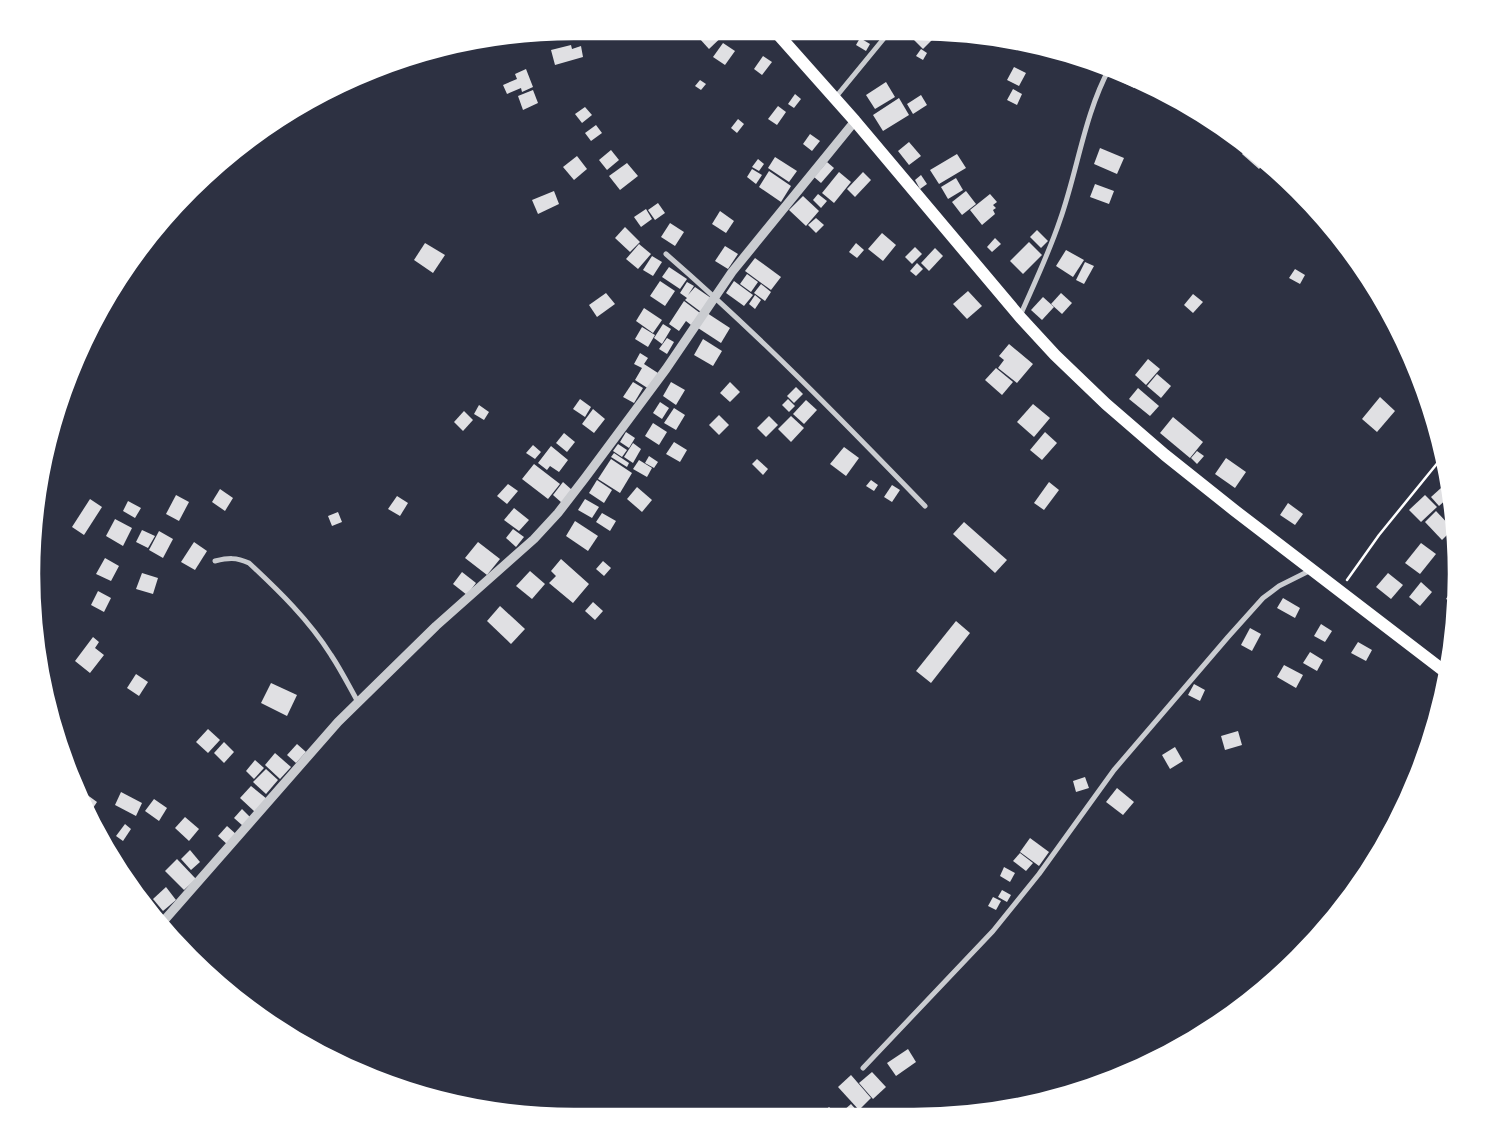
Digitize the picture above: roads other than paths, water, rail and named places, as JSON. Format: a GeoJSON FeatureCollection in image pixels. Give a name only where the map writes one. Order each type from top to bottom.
{"type":"FeatureCollection","features":[{"type":"Feature","properties":{"kind":"highway"},"geometry":{"type":"LineString","coordinates":[[782,39],[855,121],[1020,317],[1055,355],[1106,404],[1164,454],[1234,510],[1441,668]]}},
{"type":"Feature","properties":{"kind":"street"},"geometry":{"type":"LineString","coordinates":[[835,98],[883,39]]}},
{"type":"Feature","properties":{"kind":"street"},"geometry":{"type":"LineString","coordinates":[[1020,317],[1060,220],[1083,134],[1106,74]]}},
{"type":"Feature","properties":{"kind":"street"},"geometry":{"type":"LineString","coordinates":[[165,919],[276,790],[338,722],[436,626],[534,539],[558,513],[666,369],[750,250],[855,121]]}},
{"type":"Feature","properties":{"kind":"street"},"geometry":{"type":"LineString","coordinates":[[666,254],[715,297],[845,424],[925,506]]}},
{"type":"Feature","properties":{"kind":"street"},"geometry":{"type":"LineString","coordinates":[[215,562],[231,558],[243,560],[249,563],[280,592],[326,647],[358,702]]}},
{"type":"Feature","properties":{"kind":"street"},"geometry":{"type":"LineString","coordinates":[[863,1068],[993,931],[1039,874],[1114,770],[1263,598],[1279,586],[1312,569]]}}]}
